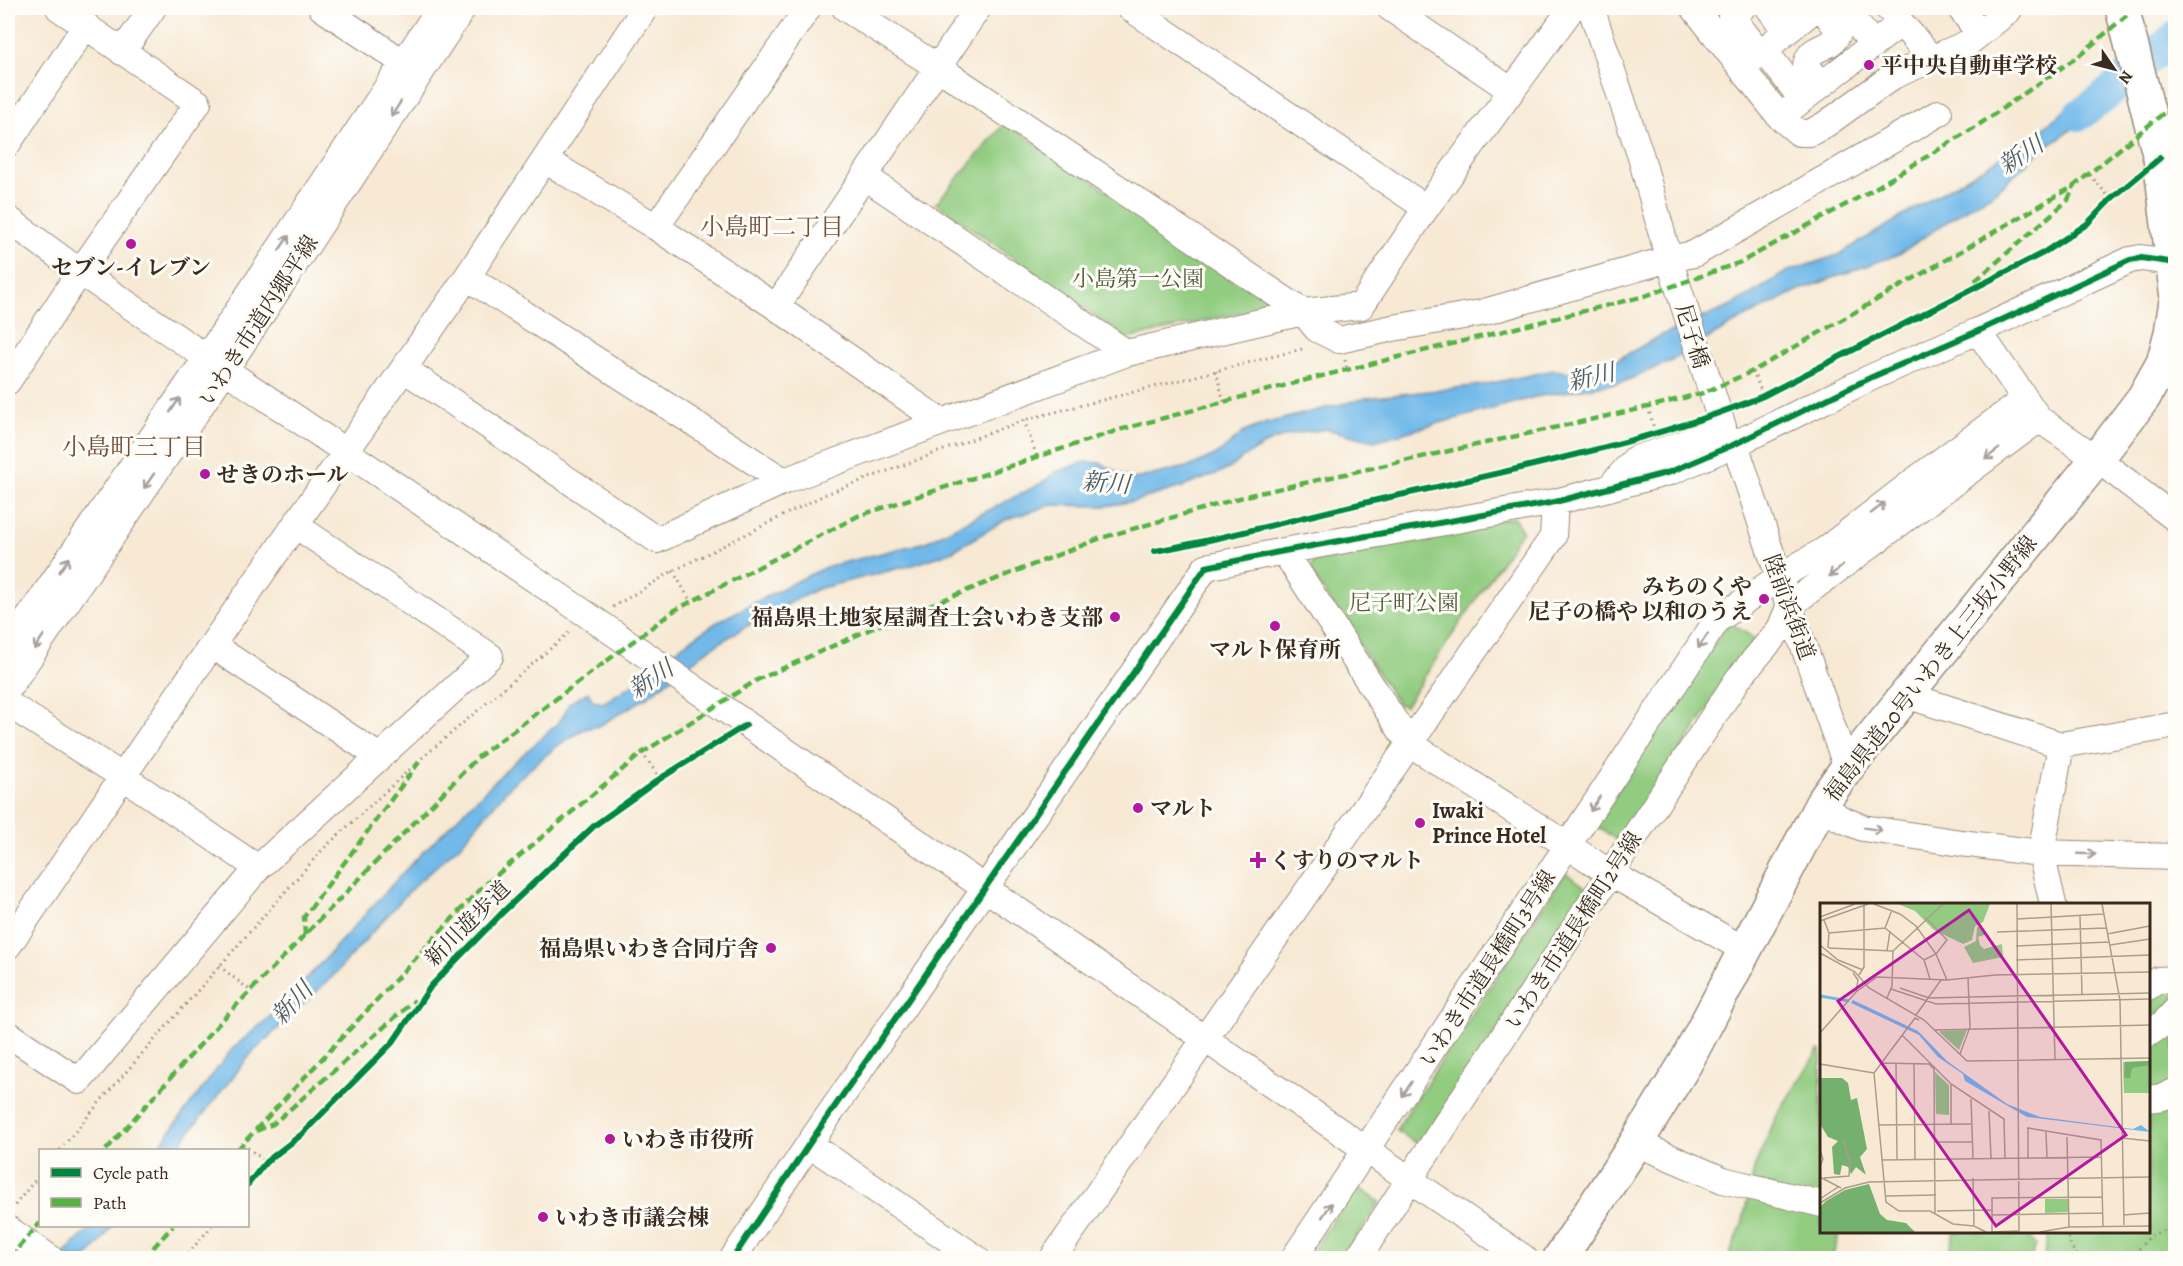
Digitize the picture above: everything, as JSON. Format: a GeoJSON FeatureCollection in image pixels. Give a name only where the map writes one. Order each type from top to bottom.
{"type":"FeatureCollection","features":[{"type":"Feature","properties":{"kind":"main road"},"geometry":{"type":"LineString","coordinates":[[2122,8],[2160,158],[2174,272]]}},
{"type":"Feature","properties":{"kind":"main road","name":"福島県道20号いわき上三坂小野線"},"geometry":{"type":"LineString","coordinates":[[1560,1258],[1685,1064],[1822,802],[2144,397],[2163,363],[2171,333],[2175,301]]}},
{"type":"Feature","properties":{"kind":"street"},"geometry":{"type":"LineString","coordinates":[[8,381],[80,272],[198,103],[59,8]]}},
{"type":"Feature","properties":{"kind":"street"},"geometry":{"type":"LineString","coordinates":[[122,52],[153,8]]}},
{"type":"Feature","properties":{"kind":"street"},"geometry":{"type":"LineString","coordinates":[[322,8],[411,68]]}},
{"type":"Feature","properties":{"kind":"street","name":"いわき市道内郷平線"},"geometry":{"type":"LineString","coordinates":[[411,68],[440,8]]}},
{"type":"Feature","properties":{"kind":"street","name":"いわき市道内郷平線"},"geometry":{"type":"LineString","coordinates":[[8,689],[216,364],[411,68],[463,8]]}},
{"type":"Feature","properties":{"kind":"street"},"geometry":{"type":"LineString","coordinates":[[8,946],[122,776],[467,277],[645,8]]}},
{"type":"Feature","properties":{"kind":"street"},"geometry":{"type":"LineString","coordinates":[[656,227],[808,8]]}},
{"type":"Feature","properties":{"kind":"street"},"geometry":{"type":"LineString","coordinates":[[845,8],[939,68],[1303,312],[1317,329],[1339,340],[1481,313],[1669,259],[1694,254],[1939,113]]}},
{"type":"Feature","properties":{"kind":"street"},"geometry":{"type":"LineString","coordinates":[[776,307],[978,8]]}},
{"type":"Feature","properties":{"kind":"street"},"geometry":{"type":"LineString","coordinates":[[1130,8],[1426,208]]}},
{"type":"Feature","properties":{"kind":"street"},"geometry":{"type":"LineString","coordinates":[[1390,8],[1512,90]]}},
{"type":"Feature","properties":{"kind":"street"},"geometry":{"type":"LineString","coordinates":[[404,369],[657,540],[784,481],[1127,353],[1303,312],[1361,306],[1426,208],[1572,8]]}},
{"type":"Feature","properties":{"kind":"street","name":"尼子橋"},"geometry":{"type":"LineString","coordinates":[[1592,8],[1641,157],[1669,259],[1723,427],[1683,444],[1635,459],[1609,488]]}},
{"type":"Feature","properties":{"kind":"street"},"geometry":{"type":"LineString","coordinates":[[1695,8],[1755,57],[1791,70],[1812,92]]}},
{"type":"Feature","properties":{"kind":"street"},"geometry":{"type":"LineString","coordinates":[[1742,8],[1731,16],[1755,57],[1780,117],[1799,133],[1810,133],[1826,124],[1893,76],[1968,42],[2010,8]]}},
{"type":"Feature","properties":{"kind":"street"},"geometry":{"type":"LineString","coordinates":[[1769,8],[1786,32]]}},
{"type":"Feature","properties":{"kind":"street"},"geometry":{"type":"LineString","coordinates":[[1755,57],[1816,8]]}},
{"type":"Feature","properties":{"kind":"street"},"geometry":{"type":"LineString","coordinates":[[1812,92],[1806,65],[1808,57],[1814,50],[1833,42],[1839,31],[1822,8]]}},
{"type":"Feature","properties":{"kind":"street"},"geometry":{"type":"LineString","coordinates":[[1844,8],[1873,44]]}},
{"type":"Feature","properties":{"kind":"street"},"geometry":{"type":"LineString","coordinates":[[1960,8],[1979,33]]}},
{"type":"Feature","properties":{"kind":"street"},"geometry":{"type":"LineString","coordinates":[[1780,117],[1873,44],[1895,15],[1932,59]]}},
{"type":"Feature","properties":{"kind":"street"},"geometry":{"type":"LineString","coordinates":[[8,143],[86,26]]}},
{"type":"Feature","properties":{"kind":"street"},"geometry":{"type":"LineString","coordinates":[[2160,158],[2175,186]]}},
{"type":"Feature","properties":{"kind":"street"},"geometry":{"type":"LineString","coordinates":[[545,160],[656,227],[940,421]]}},
{"type":"Feature","properties":{"kind":"street"},"geometry":{"type":"LineString","coordinates":[[864,177],[1127,353]]}},
{"type":"Feature","properties":{"kind":"street"},"geometry":{"type":"LineString","coordinates":[[8,219],[80,272],[1524,1258]]}},
{"type":"Feature","properties":{"kind":"street"},"geometry":{"type":"LineString","coordinates":[[733,1258],[1206,567],[1284,550],[1555,502],[1670,472],[2130,260],[2141,258],[2174,272]]}},
{"type":"Feature","properties":{"kind":"street"},"geometry":{"type":"LineString","coordinates":[[467,277],[784,481]]}},
{"type":"Feature","properties":{"kind":"street"},"geometry":{"type":"LineString","coordinates":[[1978,331],[2032,409],[2175,519]]}},
{"type":"Feature","properties":{"kind":"street","name":"いわき市道内郷平線"},"geometry":{"type":"LineString","coordinates":[[8,648],[216,364]]}},
{"type":"Feature","properties":{"kind":"street"},"geometry":{"type":"LineString","coordinates":[[1790,605],[2032,409]]}},
{"type":"Feature","properties":{"kind":"street","name":"いわき市道長橋町3号線"},"geometry":{"type":"LineString","coordinates":[[1294,1258],[1717,620],[1779,577],[1825,550],[1914,480],[2032,409]]}},
{"type":"Feature","properties":{"kind":"street","name":"陸前浜街道"},"geometry":{"type":"LineString","coordinates":[[1735,444],[1779,577],[1847,768]]}},
{"type":"Feature","properties":{"kind":"street"},"geometry":{"type":"LineString","coordinates":[[1053,1258],[1553,537],[1555,502]]}},
{"type":"Feature","properties":{"kind":"street"},"geometry":{"type":"LineString","coordinates":[[8,1034],[79,1081],[258,868],[490,656],[295,525]]}},
{"type":"Feature","properties":{"kind":"street"},"geometry":{"type":"LineString","coordinates":[[1284,550],[1409,743],[1569,844],[1610,873],[1745,950]]}},
{"type":"Feature","properties":{"kind":"street","name":"いわき市道長橋町2号線"},"geometry":{"type":"LineString","coordinates":[[1358,1258],[1738,679],[1780,628],[1790,605]]}},
{"type":"Feature","properties":{"kind":"street"},"geometry":{"type":"LineString","coordinates":[[212,645],[378,756]]}},
{"type":"Feature","properties":{"kind":"street"},"geometry":{"type":"LineString","coordinates":[[1906,695],[2061,745],[2175,724]]}},
{"type":"Feature","properties":{"kind":"street"},"geometry":{"type":"LineString","coordinates":[[8,704],[122,776],[258,868]]}},
{"type":"Feature","properties":{"kind":"street"},"geometry":{"type":"LineString","coordinates":[[2053,903],[2041,853],[2061,745]]}},
{"type":"Feature","properties":{"kind":"street"},"geometry":{"type":"LineString","coordinates":[[1822,802],[1839,818],[1863,828],[2041,853],[2175,858]]}},
{"type":"Feature","properties":{"kind":"street"},"geometry":{"type":"LineString","coordinates":[[2150,986],[2158,980],[2175,979]]}},
{"type":"Feature","properties":{"kind":"street"},"geometry":{"type":"LineString","coordinates":[[2150,1033],[2164,1023],[2175,1010]]}},
{"type":"Feature","properties":{"kind":"street"},"geometry":{"type":"LineString","coordinates":[[2150,1099],[2163,1097],[2175,1091]]}},
{"type":"Feature","properties":{"kind":"street"},"geometry":{"type":"LineString","coordinates":[[1636,1143],[1723,1180],[1820,1204]]}},
{"type":"Feature","properties":{"kind":"street"},"geometry":{"type":"LineString","coordinates":[[809,1144],[976,1258]]}},
{"type":"Feature","properties":{"kind":"street"},"geometry":{"type":"LineString","coordinates":[[8,1229],[50,1258]]}},
{"type":"Feature","properties":{"kind":"path"},"geometry":{"type":"LineString","coordinates":[[2090,175],[2111,199]]}},
{"type":"Feature","properties":{"kind":"path"},"geometry":{"type":"LineString","coordinates":[[61,1149],[322,850],[422,758],[588,619],[673,571],[826,494],[1024,420],[1339,340]]}},
{"type":"Feature","properties":{"kind":"path"},"geometry":{"type":"LineString","coordinates":[[1216,371],[1224,402]]}},
{"type":"Feature","properties":{"kind":"path"},"geometry":{"type":"LineString","coordinates":[[1753,371],[1763,396]]}},
{"type":"Feature","properties":{"kind":"path"},"geometry":{"type":"LineString","coordinates":[[1648,407],[1656,433]]}},
{"type":"Feature","properties":{"kind":"path"},"geometry":{"type":"LineString","coordinates":[[1024,420],[1036,457]]}},
{"type":"Feature","properties":{"kind":"path"},"geometry":{"type":"LineString","coordinates":[[673,571],[691,602]]}},
{"type":"Feature","properties":{"kind":"path"},"geometry":{"type":"LineString","coordinates":[[642,753],[661,778]]}},
{"type":"Feature","properties":{"kind":"path"},"geometry":{"type":"LineString","coordinates":[[480,889],[504,911]]}},
{"type":"Feature","properties":{"kind":"path"},"geometry":{"type":"LineString","coordinates":[[219,966],[251,991]]}},
{"type":"Feature","properties":{"kind":"path"},"geometry":{"type":"LineString","coordinates":[[243,1144],[266,1162]]}},
{"type":"Feature","properties":{"kind":"path"},"geometry":{"type":"LineString","coordinates":[[8,1214],[39,1175]]}},
{"type":"Feature","properties":{"kind":"path"},"geometry":{"type":"LineString","coordinates":[[2131,1258],[2150,1236],[2175,1225]]}},
{"type":"Feature","properties":{"kind":"path"},"geometry":{"type":"LineString","coordinates":[[184,1258],[211,1227]]}},
{"type":"Feature","properties":{"kind":"path"},"geometry":{"type":"LineString","coordinates":[[2067,1233],[2076,1255],[2080,1258]]}},
{"type":"Feature","properties":{"kind":"path"},"geometry":{"type":"LineString","coordinates":[[150,1251],[160,1258]]}},
{"type":"Feature","properties":{"kind":"green space","name":"小島第一公園"},"geometry":{"type":"Polygon","coordinates":[[[1005,123],[1278,304],[1127,339],[936,203],[1005,123]]]}},
{"type":"Feature","properties":{"kind":"green space","name":"尼子町公園"},"geometry":{"type":"Polygon","coordinates":[[[1514,517],[1522,531],[1405,706],[1398,704],[1310,570],[1314,561],[1514,517]]]}},
{"type":"Feature","properties":{"kind":"green space"},"geometry":{"type":"Polygon","coordinates":[[[1729,622],[1755,639],[1620,842],[1594,825],[1729,622]]]}},
{"type":"Feature","properties":{"kind":"green space"},"geometry":{"type":"Polygon","coordinates":[[[1565,873],[1590,890],[1421,1146],[1396,1130],[1565,873]]]}},
{"type":"Feature","properties":{"kind":"green space"},"geometry":{"type":"Polygon","coordinates":[[[2175,978],[2175,1258],[2044,1258],[2048,1237],[2045,1233],[2150,1233],[2150,1001],[2175,978]]]}},
{"type":"Feature","properties":{"kind":"green space"},"geometry":{"type":"Polygon","coordinates":[[[1820,1050],[1820,1233],[1840,1233],[1832,1258],[1728,1258],[1742,1225],[1755,1165],[1778,1113],[1820,1050]]]}},
{"type":"Feature","properties":{"kind":"green space"},"geometry":{"type":"Polygon","coordinates":[[[1356,1186],[1380,1202],[1342,1258],[1308,1258],[1356,1186]]]}},
{"type":"Feature","properties":{"kind":"green space"},"geometry":{"type":"Polygon","coordinates":[[[1954,1233],[2027,1233],[2036,1245],[2031,1258],[1947,1258],[1954,1233]]]}},
{"type":"Feature","properties":{"kind":"water"},"geometry":{"type":"Polygon","coordinates":[[[2110,74],[2118,104],[2098,112],[2048,145],[1991,195],[1972,205],[1899,254],[1797,291],[1729,326],[1671,361],[1623,382],[1535,397],[1374,441],[1326,429],[1293,434],[1273,440],[1245,456],[1229,469],[1182,487],[1135,501],[1106,506],[1052,505],[1007,519],[951,552],[916,564],[817,589],[743,628],[705,652],[646,698],[599,726],[584,729],[557,746],[511,785],[460,845],[414,886],[334,975],[251,1054],[176,1149],[157,1149],[232,1049],[278,1010],[410,865],[510,766],[556,725],[564,715],[569,703],[588,692],[593,701],[603,703],[642,679],[684,644],[719,621],[826,567],[926,542],[1040,484],[1056,472],[1085,462],[1101,463],[1124,476],[1135,479],[1191,466],[1219,453],[1244,432],[1267,423],[1366,398],[1483,385],[1554,370],[1575,373],[1597,371],[1662,335],[1724,309],[1786,272],[1838,255],[1993,162],[2040,130],[2110,74]]]}},
{"type":"Feature","properties":{"kind":"water"},"geometry":{"type":"Polygon","coordinates":[[[91,1227],[112,1227],[86,1258],[60,1258],[91,1227]]]}},
{"type":"Feature","properties":{"kind":"waterway","name":"新川"},"geometry":{"type":"LineString","coordinates":[[2079,115],[2176,36]]}},
{"type":"Feature","properties":{"kind":"marked path"},"geometry":{"type":"LineString","coordinates":[[107,1149],[225,1017],[478,757],[675,610],[858,516],[1119,430],[1298,382],[1645,296],[1741,262],[1867,193],[1977,126],[2080,55],[2135,8]]}},
{"type":"Feature","properties":{"kind":"marked path"},"geometry":{"type":"LineString","coordinates":[[238,1149],[480,889],[642,753],[757,680],[884,623],[1101,538],[1250,495],[1703,393],[1753,371],[2074,186],[2176,103]]}},
{"type":"Feature","properties":{"kind":"marked path"},"geometry":{"type":"LineString","coordinates":[[1975,281],[2068,200],[2074,186]]}},
{"type":"Feature","properties":{"kind":"marked path"},"geometry":{"type":"LineString","coordinates":[[305,935],[304,917],[422,758]]}},
{"type":"Feature","properties":{"kind":"marked path"},"geometry":{"type":"LineString","coordinates":[[256,1131],[273,1124],[415,1000]]}},
{"type":"Feature","properties":{"kind":"marked path"},"geometry":{"type":"LineString","coordinates":[[9,1258],[39,1224]]}},
{"type":"Feature","properties":{"kind":"marked path"},"geometry":{"type":"LineString","coordinates":[[144,1258],[172,1227]]}},
{"type":"Feature","properties":{"kind":"marked path"},"geometry":{"type":"LineString","coordinates":[[2135,1253],[2144,1258],[2152,1258]]}},
{"type":"Feature","properties":{"kind":"marked path"},"geometry":{"type":"LineString","coordinates":[[2162,1258],[2176,1257]]}},
{"type":"Feature","properties":{"kind":"cycle path"},"geometry":{"type":"LineString","coordinates":[[1155,551],[1566,457],[1660,432],[1746,403],[2043,253],[2087,224],[2111,199],[2160,158]]}},
{"type":"Feature","properties":{"kind":"cycle path"},"geometry":{"type":"LineString","coordinates":[[733,1258],[1206,567],[1555,502],[1670,472],[2130,260],[2141,258],[2176,263]]}},
{"type":"Feature","properties":{"kind":"cycle path","name":"新川遊歩道"},"geometry":{"type":"LineString","coordinates":[[249,1183],[266,1162],[301,1135],[393,1042],[431,986],[504,911],[595,825],[661,778],[746,725]]}},
{"type":"Feature","properties":{"kind":"place","name":"平中央自動車学校"},"geometry":{"type":"Point","coordinates":[1869,65]}},
{"type":"Feature","properties":{"kind":"place","name":"セブン-イレブン"},"geometry":{"type":"Point","coordinates":[131,244]}},
{"type":"Feature","properties":{"kind":"place","name":"せきのホール"},"geometry":{"type":"Point","coordinates":[205,474]}},
{"type":"Feature","properties":{"kind":"place","name":"みちのくや 尼子の橋や 以和のうえ"},"geometry":{"type":"Point","coordinates":[1764,599]}},
{"type":"Feature","properties":{"kind":"place","name":"福島県土地家屋調査士会いわき支部"},"geometry":{"type":"Point","coordinates":[1115,617]}},
{"type":"Feature","properties":{"kind":"place","name":"マルト保育所"},"geometry":{"type":"Point","coordinates":[1275,626]}},
{"type":"Feature","properties":{"kind":"place","name":"マルト"},"geometry":{"type":"Point","coordinates":[1138,808]}},
{"type":"Feature","properties":{"kind":"place","name":"Iwaki Prince Hotel"},"geometry":{"type":"Point","coordinates":[1420,823]}},
{"type":"Feature","properties":{"kind":"place","name":"くすりのマルト"},"geometry":{"type":"Point","coordinates":[1258,860]}},
{"type":"Feature","properties":{"kind":"place","name":"福島県いわき合同庁舎"},"geometry":{"type":"Point","coordinates":[771,948]}},
{"type":"Feature","properties":{"kind":"place","name":"いわき市役所"},"geometry":{"type":"Point","coordinates":[610,1139]}},
{"type":"Feature","properties":{"kind":"place","name":"いわき市議会棟"},"geometry":{"type":"Point","coordinates":[543,1217]}},
{"type":"Feature","properties":{"kind":"district","name":"小島町二丁目"},"geometry":{"type":"Point","coordinates":[772,227]}},
{"type":"Feature","properties":{"kind":"district","name":"小島町三丁目"},"geometry":{"type":"Point","coordinates":[134,447]}}]}
